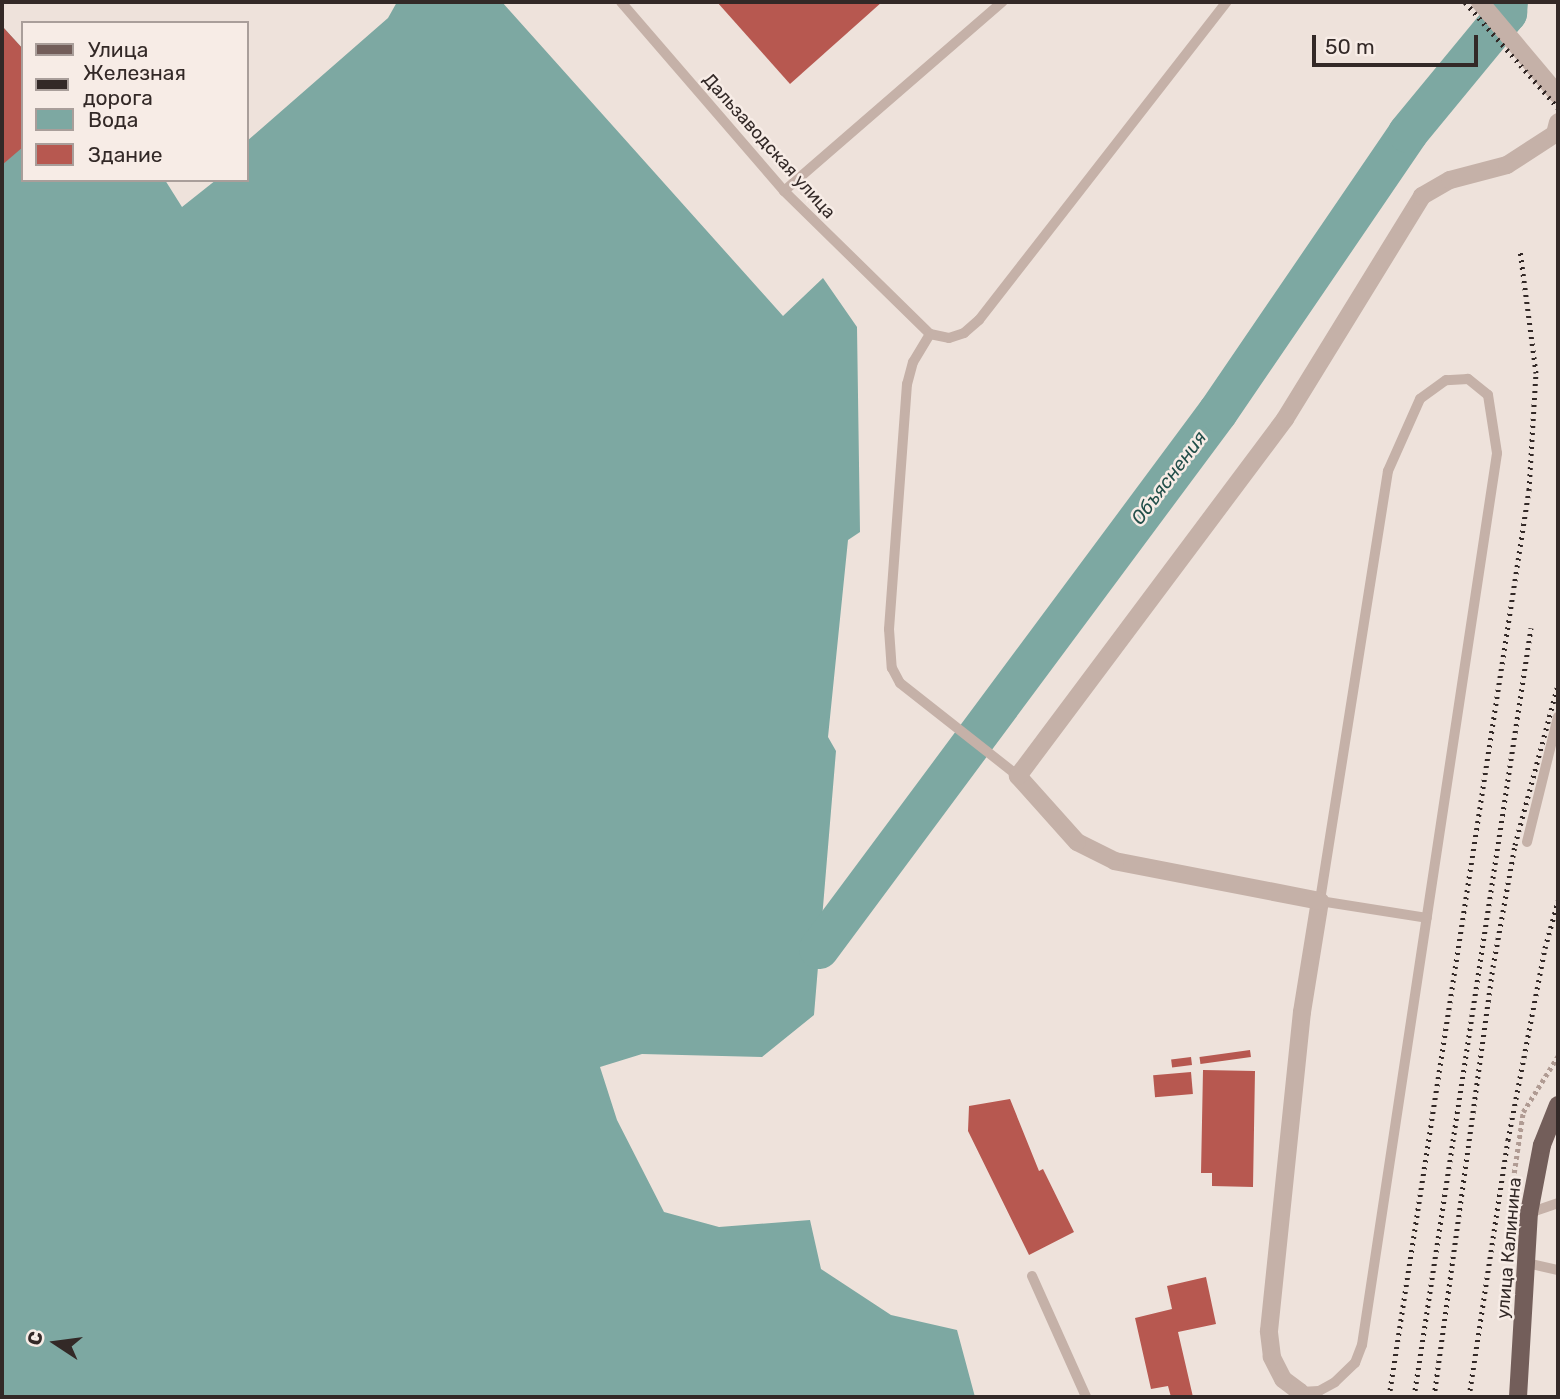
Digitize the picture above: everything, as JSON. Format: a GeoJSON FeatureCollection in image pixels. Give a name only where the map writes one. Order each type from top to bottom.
{"type":"FeatureCollection","features":[{"type":"Feature","properties":{"kind":"main road","name":"улица Калинина"},"geometry":{"type":"LineString","coordinates":[[1518,1397],[1530,1213],[1542,1145],[1558,1105]]}},
{"type":"Feature","properties":{"kind":"street"},"geometry":{"type":"LineString","coordinates":[[1480,2],[1558,95]]}},
{"type":"Feature","properties":{"kind":"street"},"geometry":{"type":"LineString","coordinates":[[1300,1395],[1283,1379],[1272,1357],[1269,1331],[1302,1012],[1320,901],[1115,861],[1077,842],[1018,776],[1285,419],[1422,196],[1450,180],[1507,165],[1555,134],[1558,122]]}},
{"type":"Feature","properties":{"kind":"lane","name":"Дальзаводская улица"},"geometry":{"type":"LineString","coordinates":[[621,2],[784,191],[930,334]]}},
{"type":"Feature","properties":{"kind":"lane"},"geometry":{"type":"LineString","coordinates":[[784,191],[1002,2]]}},
{"type":"Feature","properties":{"kind":"lane"},"geometry":{"type":"LineString","coordinates":[[1018,776],[900,683],[888,650],[908,384],[913,362],[930,334],[949,338],[964,333],[979,320],[1227,2]]}},
{"type":"Feature","properties":{"kind":"lane"},"geometry":{"type":"LineString","coordinates":[[1300,1395],[1320,1391],[1347,1373],[1362,1345],[1427,918],[1497,453],[1488,395],[1468,379],[1446,380],[1420,399],[1388,471],[1320,901],[1427,918]]}},
{"type":"Feature","properties":{"kind":"lane"},"geometry":{"type":"LineString","coordinates":[[1527,842],[1558,717]]}},
{"type":"Feature","properties":{"kind":"lane"},"geometry":{"type":"LineString","coordinates":[[1530,1213],[1558,1203]]}},
{"type":"Feature","properties":{"kind":"lane"},"geometry":{"type":"LineString","coordinates":[[1527,1263],[1558,1270]]}},
{"type":"Feature","properties":{"kind":"lane"},"geometry":{"type":"LineString","coordinates":[[1032,1276],[1086,1397]]}},
{"type":"Feature","properties":{"kind":"water"},"geometry":{"type":"Polygon","coordinates":[[[397,2],[502,2],[783,316],[823,278],[857,327],[860,532],[848,540],[828,737],[836,751],[814,1015],[762,1057],[642,1054],[600,1067],[617,1120],[664,1212],[719,1227],[810,1220],[821,1269],[891,1315],[957,1330],[975,1397],[2,1397],[2,26],[21,47],[21,182],[166,182],[182,207],[213,182],[248,182],[248,140],[388,18],[397,2]]]}},
{"type":"Feature","properties":{"kind":"building"},"geometry":{"type":"Polygon","coordinates":[[[717,2],[882,2],[790,84],[717,2]]]}},
{"type":"Feature","properties":{"kind":"building"},"geometry":{"type":"Polygon","coordinates":[[[2,26],[21,47],[21,149],[2,165],[2,26]]]}},
{"type":"Feature","properties":{"kind":"building"},"geometry":{"type":"Polygon","coordinates":[[[1250,1050],[1251,1057],[1200,1064],[1199,1057],[1250,1050]]]}},
{"type":"Feature","properties":{"kind":"building"},"geometry":{"type":"Polygon","coordinates":[[[1191,1057],[1192,1065],[1172,1067],[1171,1059],[1191,1057]]]}},
{"type":"Feature","properties":{"kind":"building"},"geometry":{"type":"Polygon","coordinates":[[[1203,1070],[1255,1071],[1253,1187],[1212,1186],[1212,1173],[1201,1173],[1203,1070]]]}},
{"type":"Feature","properties":{"kind":"building"},"geometry":{"type":"Polygon","coordinates":[[[1191,1072],[1193,1094],[1155,1097],[1153,1075],[1191,1072]]]}},
{"type":"Feature","properties":{"kind":"building"},"geometry":{"type":"Polygon","coordinates":[[[1010,1099],[1039,1171],[1043,1169],[1074,1232],[1029,1255],[968,1131],[969,1106],[1010,1099]]]}},
{"type":"Feature","properties":{"kind":"building"},"geometry":{"type":"Polygon","coordinates":[[[1206,1277],[1216,1324],[1178,1332],[1193,1397],[1171,1397],[1168,1386],[1151,1389],[1135,1318],[1172,1309],[1167,1286],[1206,1277]]]}},
{"type":"Feature","properties":{"kind":"waterway","name":"Объяснения"},"geometry":{"type":"LineString","coordinates":[[819,949],[1218,412],[1408,133],[1507,13],[1508,2]]}},
{"type":"Feature","properties":{"kind":"railway"},"geometry":{"type":"LineString","coordinates":[[1465,2],[1558,108]]}},
{"type":"Feature","properties":{"kind":"railway"},"geometry":{"type":"LineString","coordinates":[[1389,1397],[1529,490],[1536,373],[1520,249]]}},
{"type":"Feature","properties":{"kind":"railway"},"geometry":{"type":"LineString","coordinates":[[1414,1397],[1531,628]]}},
{"type":"Feature","properties":{"kind":"railway"},"geometry":{"type":"LineString","coordinates":[[1434,1397],[1493,967],[1515,845],[1558,684]]}},
{"type":"Feature","properties":{"kind":"railway"},"geometry":{"type":"LineString","coordinates":[[1469,1397],[1508,1140],[1545,948],[1558,901]]}}]}
